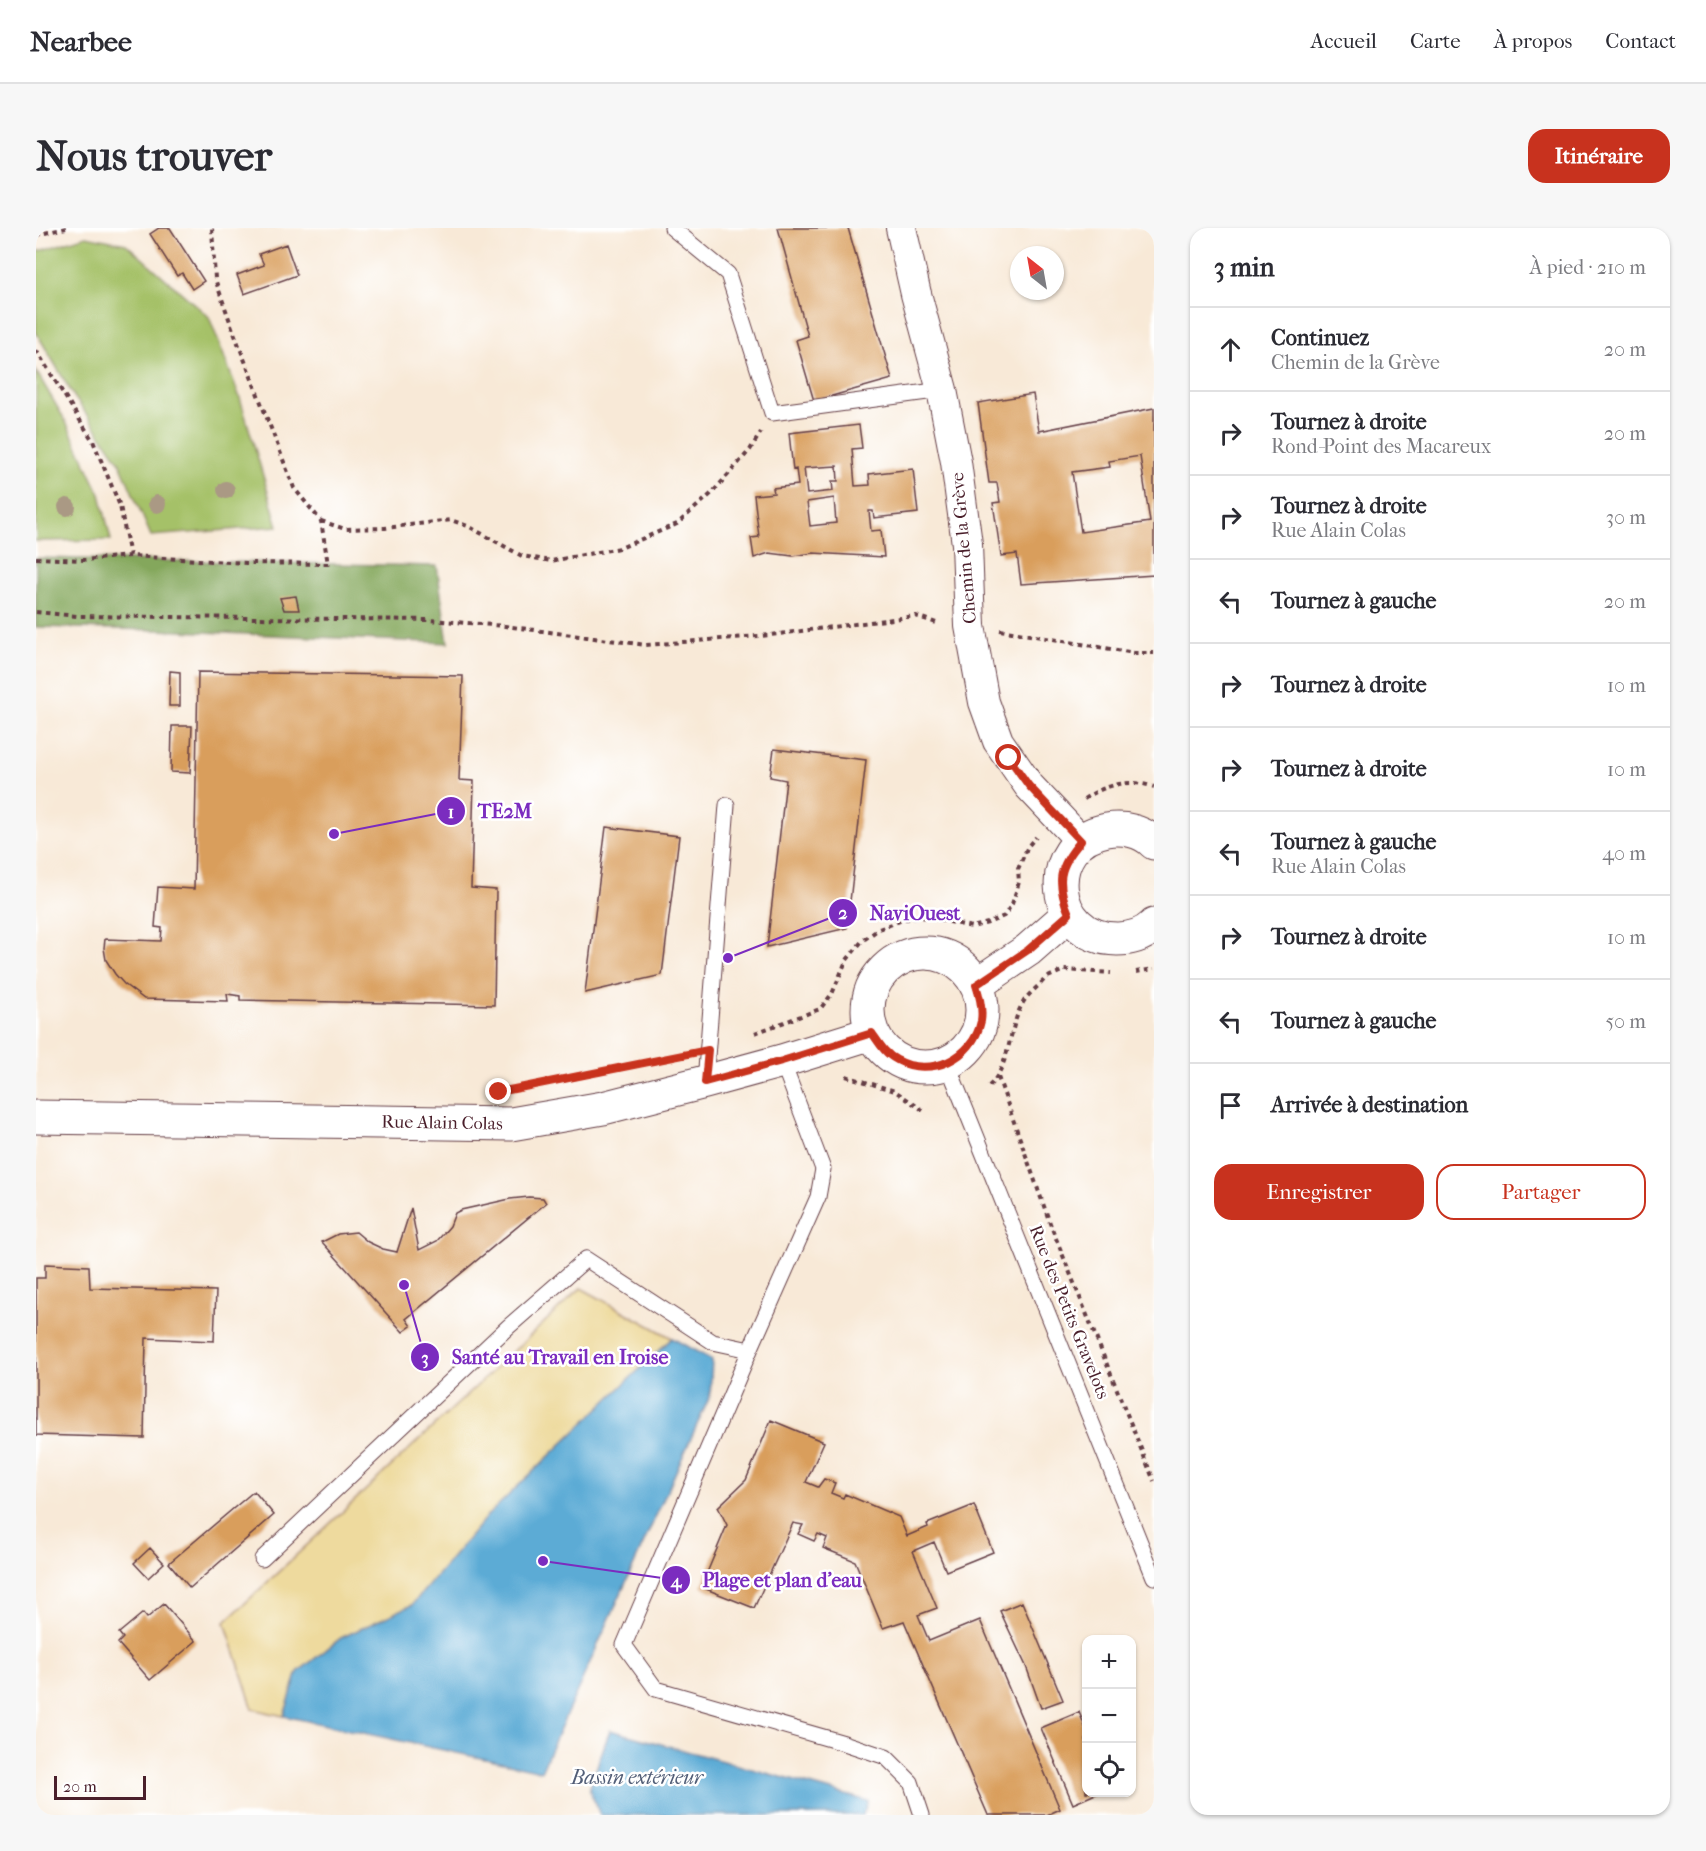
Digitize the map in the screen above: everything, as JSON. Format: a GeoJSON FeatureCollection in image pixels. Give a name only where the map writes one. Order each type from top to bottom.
{"type":"FeatureCollection","features":[{"type":"Feature","properties":{"kind":"street","name":"Chemin de la Grève"},"geometry":{"type":"LineString","coordinates":[[901,228],[942,390],[956,462],[967,544],[970,626],[984,702],[998,741],[1029,786],[1081,841]]}},
{"type":"Feature","properties":{"kind":"street"},"geometry":{"type":"LineString","coordinates":[[1153,840],[1135,831],[1116,828],[1098,832],[1081,841],[1068,856],[1061,875],[1061,896],[1069,914],[1084,931],[1105,939],[1128,939],[1149,930],[1154,925]]}},
{"type":"Feature","properties":{"kind":"street"},"geometry":{"type":"LineString","coordinates":[[976,985],[1028,950],[1069,914]]}},
{"type":"Feature","properties":{"kind":"street"},"geometry":{"type":"LineString","coordinates":[[929,953],[948,958],[964,969],[976,985],[981,1003],[981,1021],[975,1038],[963,1053],[947,1062],[930,1067],[912,1066],[895,1060],[882,1048],[872,1033],[867,1014],[869,994],[878,977],[892,963],[910,955],[929,953]]}},
{"type":"Feature","properties":{"kind":"street","name":"Rue Alain Colas"},"geometry":{"type":"LineString","coordinates":[[36,1117],[511,1124],[603,1108],[782,1061],[872,1033]]}},
{"type":"Feature","properties":{"kind":"lane"},"geometry":{"type":"LineString","coordinates":[[672,228],[728,274],[772,413],[942,390]]}},
{"type":"Feature","properties":{"kind":"lane"},"geometry":{"type":"LineString","coordinates":[[705,1082],[728,805]]}},
{"type":"Feature","properties":{"kind":"lane"},"geometry":{"type":"LineString","coordinates":[[782,1061],[823,1169],[818,1197],[624,1645],[656,1689],[886,1757],[911,1782],[922,1815]]}},
{"type":"Feature","properties":{"kind":"lane","name":"Rue des Petits Gravelots"},"geometry":{"type":"LineString","coordinates":[[947,1062],[1154,1577]]}},
{"type":"Feature","properties":{"kind":"lane"},"geometry":{"type":"LineString","coordinates":[[262,1559],[508,1327],[586,1259],[713,1342],[750,1350]]}},
{"type":"Feature","properties":{"kind":"path"},"geometry":{"type":"LineString","coordinates":[[36,235],[66,228]]}},
{"type":"Feature","properties":{"kind":"path"},"geometry":{"type":"LineString","coordinates":[[36,558],[84,560],[130,556],[328,564],[321,521],[294,488],[215,279],[212,228]]}},
{"type":"Feature","properties":{"kind":"path"},"geometry":{"type":"LineString","coordinates":[[36,350],[93,441],[120,506],[130,556]]}},
{"type":"Feature","properties":{"kind":"path"},"geometry":{"type":"LineString","coordinates":[[321,521],[345,529],[385,528],[451,520],[468,526],[522,556],[551,561],[620,548],[677,524],[711,494],[750,450],[772,413]]}},
{"type":"Feature","properties":{"kind":"path"},"geometry":{"type":"LineString","coordinates":[[36,612],[77,616],[430,620],[505,626],[646,645],[771,635],[916,616],[943,626],[970,626],[1134,653],[1154,653]]}},
{"type":"Feature","properties":{"kind":"path"},"geometry":{"type":"LineString","coordinates":[[753,1033],[819,1009],[832,994],[846,961],[862,941],[879,929],[905,919],[927,917],[972,927],[1004,916],[1047,977]]}},
{"type":"Feature","properties":{"kind":"path"},"geometry":{"type":"LineString","coordinates":[[1132,972],[1154,969]]}},
{"type":"Feature","properties":{"kind":"path"},"geometry":{"type":"LineString","coordinates":[[988,1086],[998,1077],[1025,1000],[1047,977],[1064,970],[1113,973]]}},
{"type":"Feature","properties":{"kind":"path"},"geometry":{"type":"LineString","coordinates":[[556,1081],[614,1070]]}},
{"type":"Feature","properties":{"kind":"path"},"geometry":{"type":"LineString","coordinates":[[998,1077],[1050,1226],[1154,1481]]}},
{"type":"Feature","properties":{"kind":"green space"},"geometry":{"type":"Polygon","coordinates":[[[86,236],[126,244],[209,317],[240,398],[278,526],[151,536],[119,461],[73,395],[36,332],[36,252],[86,236]]]}},
{"type":"Feature","properties":{"kind":"green space"},"geometry":{"type":"Polygon","coordinates":[[[36,371],[65,420],[100,494],[111,540],[36,541],[36,371]]]}},
{"type":"Feature","properties":{"kind":"green space"},"geometry":{"type":"Polygon","coordinates":[[[36,558],[437,566],[448,643],[36,627],[36,558]]]}},
{"type":"Feature","properties":{"kind":"sand"},"geometry":{"type":"Polygon","coordinates":[[[581,1288],[672,1338],[487,1516],[412,1605],[341,1638],[298,1672],[284,1716],[253,1709],[225,1622],[581,1288]]]}},
{"type":"Feature","properties":{"kind":"water"},"geometry":{"type":"Polygon","coordinates":[[[672,1338],[712,1360],[710,1396],[541,1771],[284,1716],[298,1672],[341,1638],[412,1605],[487,1516],[672,1338]]]}},
{"type":"Feature","properties":{"kind":"water","name":"Bassin extérieur"},"geometry":{"type":"Polygon","coordinates":[[[610,1730],[868,1801],[863,1815],[600,1815],[589,1789],[610,1730]]]}},
{"type":"Feature","properties":{"kind":"building"},"geometry":{"type":"Polygon","coordinates":[[[159,228],[170,228],[204,281],[192,289],[182,273],[177,276],[150,234],[159,228]]]}},
{"type":"Feature","properties":{"kind":"building"},"geometry":{"type":"Polygon","coordinates":[[[778,228],[848,228],[892,379],[814,401],[796,340],[808,336],[778,228]]]}},
{"type":"Feature","properties":{"kind":"building"},"geometry":{"type":"Polygon","coordinates":[[[286,244],[297,275],[244,294],[237,275],[264,265],[259,254],[286,244]]]}},
{"type":"Feature","properties":{"kind":"building"},"geometry":{"type":"Polygon","coordinates":[[[1033,394],[1039,431],[1154,408],[1154,575],[1021,584],[1017,554],[1001,556],[993,503],[1000,502],[997,483],[989,483],[978,403],[1033,394]],[[1140,456],[1109,461],[1110,467],[1072,472],[1081,532],[1150,522],[1140,456]]]}},
{"type":"Feature","properties":{"kind":"building"},"geometry":{"type":"Polygon","coordinates":[[[859,425],[862,448],[852,449],[855,486],[870,485],[869,474],[913,469],[918,513],[874,518],[873,511],[869,511],[871,531],[881,530],[884,557],[813,553],[793,556],[769,553],[754,558],[751,538],[759,537],[754,495],[774,493],[773,488],[798,485],[796,469],[793,470],[789,433],[859,425]],[[837,466],[804,468],[807,494],[833,491],[832,481],[838,481],[837,466]],[[834,498],[807,502],[810,526],[836,523],[834,498]]]}},
{"type":"Feature","properties":{"kind":"building"},"geometry":{"type":"Polygon","coordinates":[[[296,596],[299,610],[284,610],[280,598],[296,596]]]}},
{"type":"Feature","properties":{"kind":"building"},"geometry":{"type":"Polygon","coordinates":[[[170,671],[180,672],[180,706],[169,706],[170,671]]]}},
{"type":"Feature","properties":{"kind":"building"},"geometry":{"type":"Polygon","coordinates":[[[198,672],[463,676],[459,780],[474,781],[471,888],[496,890],[494,1005],[240,1000],[240,996],[227,994],[228,1001],[144,999],[115,974],[106,960],[105,939],[161,941],[162,928],[155,927],[158,887],[194,889],[198,672]]]}},
{"type":"Feature","properties":{"kind":"building"},"geometry":{"type":"Polygon","coordinates":[[[172,726],[192,726],[190,773],[171,772],[172,726]]]}},
{"type":"Feature","properties":{"kind":"building"},"geometry":{"type":"Polygon","coordinates":[[[774,749],[866,760],[847,928],[767,947],[786,780],[770,777],[774,749]]]}},
{"type":"Feature","properties":{"kind":"building"},"geometry":{"type":"Polygon","coordinates":[[[606,827],[679,836],[662,975],[585,993],[606,827]]]}},
{"type":"Feature","properties":{"kind":"building"},"geometry":{"type":"Polygon","coordinates":[[[529,1197],[543,1198],[546,1203],[406,1319],[411,1326],[403,1332],[322,1242],[338,1234],[356,1232],[368,1242],[397,1252],[411,1208],[419,1250],[437,1241],[450,1226],[455,1213],[461,1210],[529,1197]]]}},
{"type":"Feature","properties":{"kind":"building"},"geometry":{"type":"Polygon","coordinates":[[[45,1264],[89,1266],[90,1288],[216,1291],[214,1341],[146,1338],[144,1438],[36,1435],[36,1278],[45,1278],[45,1264]]]}},
{"type":"Feature","properties":{"kind":"building"},"geometry":{"type":"Polygon","coordinates":[[[771,1420],[824,1442],[806,1482],[818,1487],[824,1479],[835,1483],[831,1493],[843,1498],[845,1494],[899,1517],[907,1536],[928,1527],[927,1524],[974,1505],[993,1552],[946,1571],[934,1542],[913,1551],[937,1608],[918,1615],[929,1641],[980,1620],[1060,1809],[1047,1815],[988,1815],[904,1621],[883,1628],[855,1561],[823,1548],[827,1538],[818,1534],[814,1541],[798,1534],[803,1525],[793,1523],[754,1608],[701,1587],[727,1525],[718,1507],[746,1480],[771,1420]]]}},
{"type":"Feature","properties":{"kind":"building"},"geometry":{"type":"Polygon","coordinates":[[[254,1491],[274,1515],[190,1588],[169,1563],[254,1491]]]}},
{"type":"Feature","properties":{"kind":"building"},"geometry":{"type":"Polygon","coordinates":[[[150,1548],[164,1563],[148,1578],[134,1563],[150,1548]]]}},
{"type":"Feature","properties":{"kind":"building"},"geometry":{"type":"Polygon","coordinates":[[[1022,1602],[1063,1700],[1041,1708],[1026,1666],[1000,1611],[1022,1602]]]}},
{"type":"Feature","properties":{"kind":"building"},"geometry":{"type":"Polygon","coordinates":[[[164,1604],[196,1641],[150,1680],[118,1643],[123,1638],[119,1633],[143,1613],[147,1618],[164,1604]]]}},
{"type":"Feature","properties":{"kind":"building"},"geometry":{"type":"Polygon","coordinates":[[[1079,1712],[1082,1719],[1082,1797],[1089,1797],[1073,1804],[1041,1728],[1079,1712]]]}},
{"type":"Feature","properties":{"kind":"place","name":"TE2M"},"geometry":{"type":"Point","coordinates":[334,834]}},
{"type":"Feature","properties":{"kind":"place","name":"NaviOuest"},"geometry":{"type":"Point","coordinates":[728,958]}},
{"type":"Feature","properties":{"kind":"place","name":"Santé au Travail en Iroise"},"geometry":{"type":"Point","coordinates":[404,1285]}},
{"type":"Feature","properties":{"kind":"place","name":"Plage et plan d'eau"},"geometry":{"type":"Point","coordinates":[543,1561]}},
{"type":"Feature","properties":{"kind":"route"},"geometry":{"type":"LineString","coordinates":[[499,1092],[708,1050],[705,1082],[872,1033],[882,1048],[895,1060],[912,1066],[930,1067],[947,1062],[963,1053],[975,1038],[981,1021],[981,1003],[976,985],[1028,950],[1069,914],[1061,896],[1061,875],[1068,856],[1081,841],[1029,786],[1009,758]]}}]}
